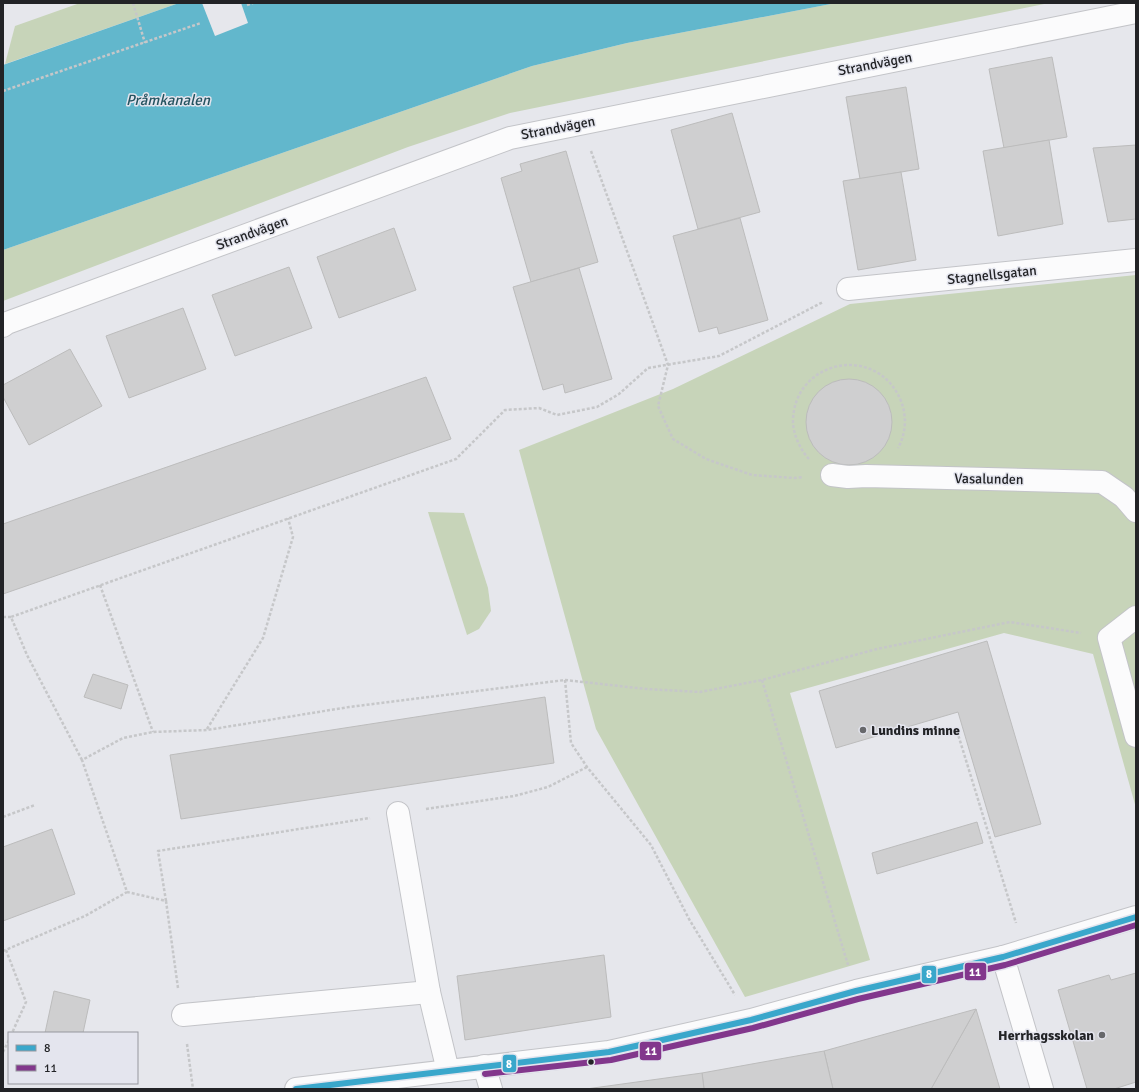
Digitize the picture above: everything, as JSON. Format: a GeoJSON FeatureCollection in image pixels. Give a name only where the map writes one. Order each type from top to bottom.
{"type":"FeatureCollection","features":[{"type":"Feature","properties":{"kind":"street","name":"Strandvägen"},"geometry":{"type":"LineString","coordinates":[[3,326],[510,138],[1136,12]]}},
{"type":"Feature","properties":{"kind":"street","name":"Stagnellsgatan"},"geometry":{"type":"LineString","coordinates":[[848,289],[1136,260]]}},
{"type":"Feature","properties":{"kind":"street","name":"Vasalunden"},"geometry":{"type":"LineString","coordinates":[[832,475],[848,477],[866,476],[1102,482],[1124,497],[1136,511]]}},
{"type":"Feature","properties":{"kind":"street"},"geometry":{"type":"LineString","coordinates":[[1136,618],[1109,638],[1136,736]]}},
{"type":"Feature","properties":{"kind":"street"},"geometry":{"type":"LineString","coordinates":[[398,813],[429,992],[448,1070]]}},
{"type":"Feature","properties":{"kind":"street"},"geometry":{"type":"LineString","coordinates":[[296,1089],[610,1052],[750,1020],[856,991],[1002,957],[1136,917]]}},
{"type":"Feature","properties":{"kind":"street"},"geometry":{"type":"LineString","coordinates":[[1002,957],[1042,1089]]}},
{"type":"Feature","properties":{"kind":"street"},"geometry":{"type":"LineString","coordinates":[[183,1015],[429,992]]}},
{"type":"Feature","properties":{"kind":"street"},"geometry":{"type":"LineString","coordinates":[[484,1066],[491,1089]]}},
{"type":"Feature","properties":{"kind":"path"},"geometry":{"type":"LineString","coordinates":[[134,3],[145,42]]}},
{"type":"Feature","properties":{"kind":"path"},"geometry":{"type":"LineString","coordinates":[[247,5],[253,3]]}},
{"type":"Feature","properties":{"kind":"path"},"geometry":{"type":"LineString","coordinates":[[3,91],[201,23]]}},
{"type":"Feature","properties":{"kind":"path"},"geometry":{"type":"LineString","coordinates":[[581,123],[668,365],[658,406],[673,439],[706,459],[752,475],[794,478],[832,475]]}},
{"type":"Feature","properties":{"kind":"path"},"geometry":{"type":"LineString","coordinates":[[3,617],[11,617],[456,458],[505,410],[539,408],[557,415],[596,407],[619,394],[648,368],[719,356],[848,289]]}},
{"type":"Feature","properties":{"kind":"path"},"geometry":{"type":"LineString","coordinates":[[832,475],[816,466],[804,454],[796,438],[794,428],[795,405],[806,384],[814,377],[827,369],[842,365],[858,365],[872,369],[885,377],[897,391],[904,408],[905,422],[903,436],[895,454],[882,466],[866,476]]}},
{"type":"Feature","properties":{"kind":"path"},"geometry":{"type":"LineString","coordinates":[[207,730],[263,638],[293,537],[288,518]]}},
{"type":"Feature","properties":{"kind":"path"},"geometry":{"type":"LineString","coordinates":[[100,585],[153,732]]}},
{"type":"Feature","properties":{"kind":"path"},"geometry":{"type":"LineString","coordinates":[[11,617],[28,655],[82,760],[126,892]]}},
{"type":"Feature","properties":{"kind":"path"},"geometry":{"type":"LineString","coordinates":[[82,760],[123,738],[153,732],[207,730],[349,707],[565,680],[646,690],[700,692],[762,680],[877,649],[1010,622],[1109,638]]}},
{"type":"Feature","properties":{"kind":"path"},"geometry":{"type":"LineString","coordinates":[[565,680],[571,743],[587,767],[651,845],[689,919],[750,1020]]}},
{"type":"Feature","properties":{"kind":"path"},"geometry":{"type":"LineString","coordinates":[[762,680],[856,991]]}},
{"type":"Feature","properties":{"kind":"path"},"geometry":{"type":"LineString","coordinates":[[957,731],[1017,926]]}},
{"type":"Feature","properties":{"kind":"path"},"geometry":{"type":"LineString","coordinates":[[193,1089],[158,851],[514,796],[548,787],[587,767]]}},
{"type":"Feature","properties":{"kind":"path"},"geometry":{"type":"LineString","coordinates":[[3,817],[35,805]]}},
{"type":"Feature","properties":{"kind":"path"},"geometry":{"type":"LineString","coordinates":[[3,951],[85,916],[126,892],[166,901]]}},
{"type":"Feature","properties":{"kind":"path"},"geometry":{"type":"LineString","coordinates":[[6,950],[26,1002],[12,1032]]}},
{"type":"Feature","properties":{"kind":"path"},"geometry":{"type":"LineString","coordinates":[[3,1052],[8,1042]]}},
{"type":"Feature","properties":{"kind":"green space"},"geometry":{"type":"Polygon","coordinates":[[[80,3],[179,3],[5,64],[15,26],[80,3]]]}},
{"type":"Feature","properties":{"kind":"green space"},"geometry":{"type":"Polygon","coordinates":[[[836,3],[1049,3],[510,113],[408,147],[3,301],[3,250],[532,66],[627,43],[836,3]]]}},
{"type":"Feature","properties":{"kind":"green space"},"geometry":{"type":"Polygon","coordinates":[[[1136,275],[1136,808],[1093,654],[1004,633],[790,693],[870,960],[745,997],[596,729],[519,450],[673,389],[850,304],[1136,275]]]}},
{"type":"Feature","properties":{"kind":"green space"},"geometry":{"type":"Polygon","coordinates":[[[428,512],[464,513],[488,588],[491,611],[479,629],[467,635],[428,512]]]}},
{"type":"Feature","properties":{"kind":"water","name":"Pråmkanalen"},"geometry":{"type":"Polygon","coordinates":[[[179,3],[836,3],[627,43],[532,66],[3,250],[3,65],[179,3]]]}},
{"type":"Feature","properties":{"kind":"pier"},"geometry":{"type":"Polygon","coordinates":[[[202,3],[241,3],[248,23],[215,36],[202,3]]]}},
{"type":"Feature","properties":{"kind":"building"},"geometry":{"type":"Polygon","coordinates":[[[1052,57],[1067,137],[1004,148],[989,69],[1052,57]]]}},
{"type":"Feature","properties":{"kind":"building"},"geometry":{"type":"Polygon","coordinates":[[[906,87],[919,169],[860,179],[846,97],[906,87]]]}},
{"type":"Feature","properties":{"kind":"building"},"geometry":{"type":"Polygon","coordinates":[[[732,113],[760,212],[698,229],[671,130],[732,113]]]}},
{"type":"Feature","properties":{"kind":"building"},"geometry":{"type":"Polygon","coordinates":[[[1049,140],[1063,224],[998,236],[983,151],[1049,140]]]}},
{"type":"Feature","properties":{"kind":"building"},"geometry":{"type":"Polygon","coordinates":[[[1136,145],[1136,219],[1108,222],[1093,148],[1136,145]]]}},
{"type":"Feature","properties":{"kind":"building"},"geometry":{"type":"Polygon","coordinates":[[[566,151],[598,262],[531,282],[501,178],[522,171],[520,164],[566,151]]]}},
{"type":"Feature","properties":{"kind":"building"},"geometry":{"type":"Polygon","coordinates":[[[901,172],[916,260],[858,270],[843,181],[901,172]]]}},
{"type":"Feature","properties":{"kind":"building"},"geometry":{"type":"Polygon","coordinates":[[[740,218],[768,320],[719,334],[717,327],[699,332],[673,236],[740,218]]]}},
{"type":"Feature","properties":{"kind":"building"},"geometry":{"type":"Polygon","coordinates":[[[394,228],[416,290],[339,318],[317,257],[394,228]]]}},
{"type":"Feature","properties":{"kind":"building"},"geometry":{"type":"Polygon","coordinates":[[[289,267],[312,328],[235,356],[212,295],[289,267]]]}},
{"type":"Feature","properties":{"kind":"building"},"geometry":{"type":"Polygon","coordinates":[[[579,268],[612,379],[565,393],[563,384],[543,390],[513,287],[579,268]]]}},
{"type":"Feature","properties":{"kind":"building"},"geometry":{"type":"Polygon","coordinates":[[[183,308],[206,369],[129,398],[106,336],[183,308]]]}},
{"type":"Feature","properties":{"kind":"building"},"geometry":{"type":"Polygon","coordinates":[[[70,349],[102,406],[29,445],[3,397],[3,385],[70,349]]]}},
{"type":"Feature","properties":{"kind":"building"},"geometry":{"type":"Polygon","coordinates":[[[426,377],[451,439],[3,594],[3,524],[426,377]]]}},
{"type":"Feature","properties":{"kind":"building"},"geometry":{"type":"Polygon","coordinates":[[[849,379],[865,383],[879,392],[888,406],[892,422],[888,438],[879,452],[865,461],[849,465],[833,461],[819,452],[810,438],[806,422],[810,406],[819,392],[833,383],[849,379]]]}},
{"type":"Feature","properties":{"kind":"building","name":"Lundins minne"},"geometry":{"type":"Polygon","coordinates":[[[987,641],[1041,824],[995,837],[958,712],[836,748],[819,691],[987,641]]]}},
{"type":"Feature","properties":{"kind":"building"},"geometry":{"type":"Polygon","coordinates":[[[93,674],[128,685],[121,709],[84,697],[93,674]]]}},
{"type":"Feature","properties":{"kind":"building"},"geometry":{"type":"Polygon","coordinates":[[[545,697],[554,763],[181,819],[170,755],[545,697]]]}},
{"type":"Feature","properties":{"kind":"building"},"geometry":{"type":"Polygon","coordinates":[[[977,822],[983,843],[877,874],[872,853],[977,822]]]}},
{"type":"Feature","properties":{"kind":"building"},"geometry":{"type":"Polygon","coordinates":[[[52,829],[75,894],[3,921],[3,847],[52,829]]]}},
{"type":"Feature","properties":{"kind":"building"},"geometry":{"type":"Polygon","coordinates":[[[604,955],[611,1017],[465,1040],[457,976],[604,955]]]}},
{"type":"Feature","properties":{"kind":"building","name":"Herrhagsskolan"},"geometry":{"type":"Polygon","coordinates":[[[1136,973],[1136,1082],[1114,1089],[1087,1089],[1058,990],[1109,975],[1111,980],[1136,973]]]}},
{"type":"Feature","properties":{"kind":"building"},"geometry":{"type":"Polygon","coordinates":[[[54,991],[90,1000],[83,1032],[45,1032],[54,991]]]}},
{"type":"Feature","properties":{"kind":"building"},"geometry":{"type":"Polygon","coordinates":[[[976,1009],[1000,1089],[931,1089],[976,1009]]]}},
{"type":"Feature","properties":{"kind":"building"},"geometry":{"type":"Polygon","coordinates":[[[976,1009],[931,1089],[833,1089],[824,1051],[976,1009]]]}},
{"type":"Feature","properties":{"kind":"building"},"geometry":{"type":"Polygon","coordinates":[[[824,1051],[833,1089],[704,1089],[702,1073],[824,1051]]]}},
{"type":"Feature","properties":{"kind":"building"},"geometry":{"type":"Polygon","coordinates":[[[702,1073],[704,1089],[586,1089],[702,1073]]]}},
{"type":"Feature","properties":{"kind":"transit line","name":"8"},"geometry":{"type":"LineString","coordinates":[[296,1089],[609,1052],[751,1020],[856,991],[1003,957],[1136,917]]}},
{"type":"Feature","properties":{"kind":"transit line","name":"11"},"geometry":{"type":"LineString","coordinates":[[485,1074],[611,1060],[753,1028],[858,999],[1005,965],[1136,925]]}},
{"type":"Feature","properties":{"kind":"place","name":"Lundins minne"},"geometry":{"type":"Point","coordinates":[863,730]}},
{"type":"Feature","properties":{"kind":"place","name":"Herrhagsskolan"},"geometry":{"type":"Point","coordinates":[1102,1035]}}]}
